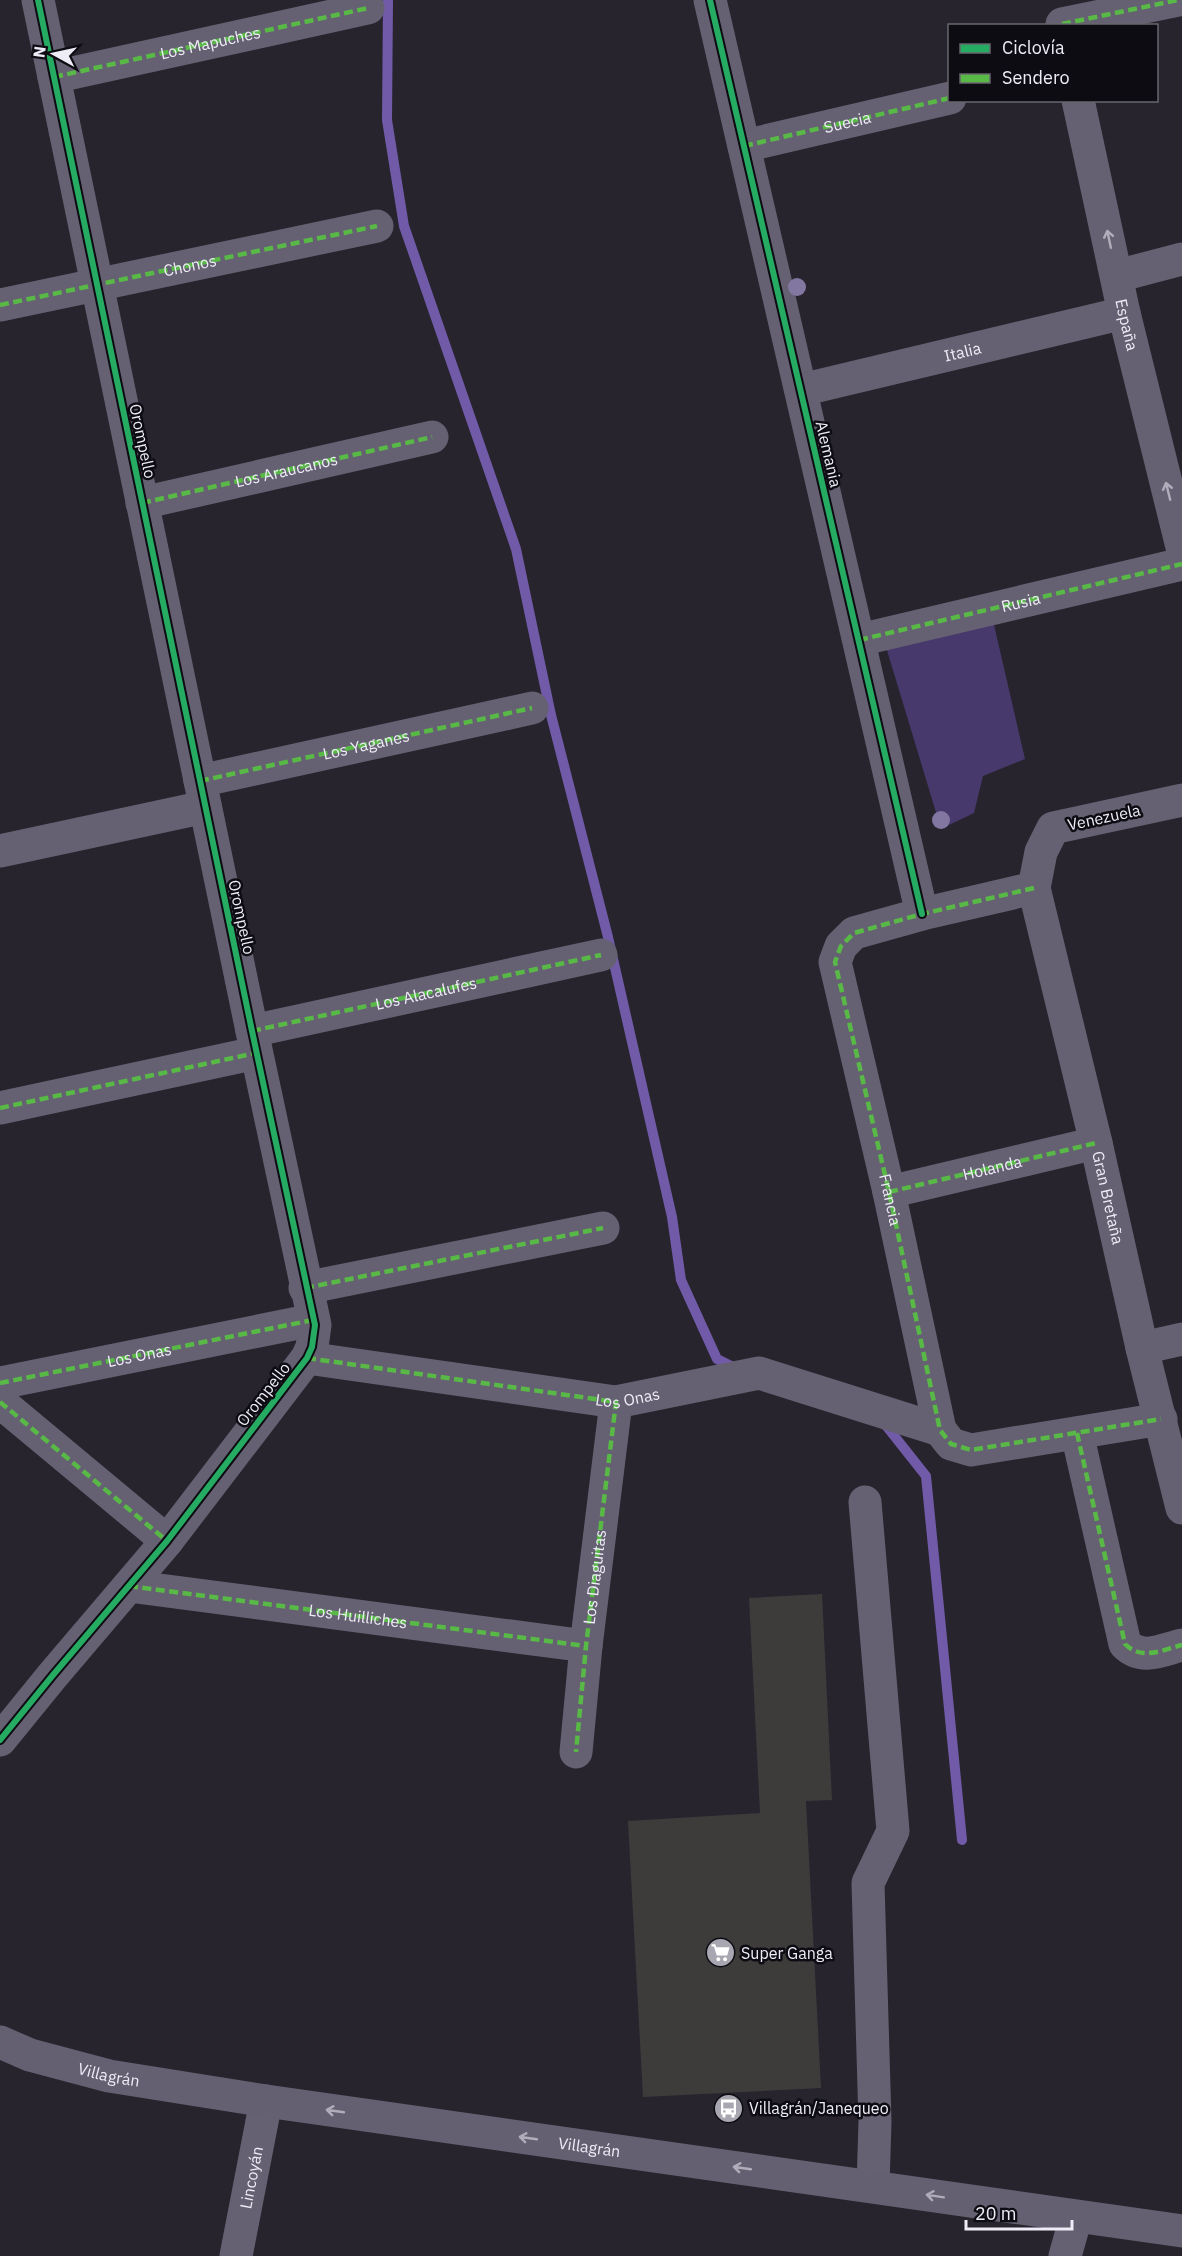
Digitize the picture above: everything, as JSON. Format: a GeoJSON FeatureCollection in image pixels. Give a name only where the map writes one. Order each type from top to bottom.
{"type":"FeatureCollection","features":[{"type":"Feature","properties":{"kind":"main road","name":"Villagrán"},"geometry":{"type":"LineString","coordinates":[[0,2042],[30,2055],[110,2076],[266,2101],[1182,2231]]}},
{"type":"Feature","properties":{"kind":"street","name":"Orompello"},"geometry":{"type":"LineString","coordinates":[[0,1740],[167,1541],[308,1358],[314,1337],[314,1320],[305,1288],[38,0]]}},
{"type":"Feature","properties":{"kind":"street","name":"Alemania"},"geometry":{"type":"LineString","coordinates":[[710,0],[922,914]]}},
{"type":"Feature","properties":{"kind":"street"},"geometry":{"type":"LineString","coordinates":[[1060,17],[1178,0]]}},
{"type":"Feature","properties":{"kind":"street","name":"Los Mapuches"},"geometry":{"type":"LineString","coordinates":[[54,77],[369,8]]}},
{"type":"Feature","properties":{"kind":"street","name":"Suecia"},"geometry":{"type":"LineString","coordinates":[[744,146],[948,98]]}},
{"type":"Feature","properties":{"kind":"street","name":"España"},"geometry":{"type":"LineString","coordinates":[[1078,102],[1124,313],[1182,547]]}},
{"type":"Feature","properties":{"kind":"street","name":"Chonos"},"geometry":{"type":"LineString","coordinates":[[0,305],[377,226]]}},
{"type":"Feature","properties":{"kind":"street"},"geometry":{"type":"LineString","coordinates":[[1117,276],[1182,259]]}},
{"type":"Feature","properties":{"kind":"street","name":"Italia"},"geometry":{"type":"LineString","coordinates":[[801,390],[1124,313]]}},
{"type":"Feature","properties":{"kind":"street","name":"Los Araucanos"},"geometry":{"type":"LineString","coordinates":[[142,503],[432,436]]}},
{"type":"Feature","properties":{"kind":"street","name":"Rusia"},"geometry":{"type":"LineString","coordinates":[[859,640],[1182,564]]}},
{"type":"Feature","properties":{"kind":"street","name":"Los Yaganes"},"geometry":{"type":"LineString","coordinates":[[0,851],[202,794],[532,708]]}},
{"type":"Feature","properties":{"kind":"street","name":"Venezuela"},"geometry":{"type":"LineString","coordinates":[[1034,888],[1041,852],[1053,828],[1182,800]]}},
{"type":"Feature","properties":{"kind":"street","name":"Francia"},"geometry":{"type":"LineString","coordinates":[[940,1430],[835,962],[841,946],[854,933],[922,914],[1034,888]]}},
{"type":"Feature","properties":{"kind":"street","name":"Gran Bretaña"},"geometry":{"type":"LineString","coordinates":[[1034,888],[1182,1508]]}},
{"type":"Feature","properties":{"kind":"street","name":"Los Alacalufes"},"geometry":{"type":"LineString","coordinates":[[0,1108],[601,956]]}},
{"type":"Feature","properties":{"kind":"street","name":"Holanda"},"geometry":{"type":"LineString","coordinates":[[888,1192],[1096,1143]]}},
{"type":"Feature","properties":{"kind":"street"},"geometry":{"type":"LineString","coordinates":[[305,1288],[603,1228]]}},
{"type":"Feature","properties":{"kind":"street","name":"Los Onas"},"geometry":{"type":"LineString","coordinates":[[0,1383],[314,1320]]}},
{"type":"Feature","properties":{"kind":"street"},"geometry":{"type":"LineString","coordinates":[[1142,1348],[1182,1339]]}},
{"type":"Feature","properties":{"kind":"street","name":"Los Onas"},"geometry":{"type":"LineString","coordinates":[[308,1358],[616,1402],[745,1375],[940,1430]]}},
{"type":"Feature","properties":{"kind":"street"},"geometry":{"type":"LineString","coordinates":[[0,1402],[167,1541]]}},
{"type":"Feature","properties":{"kind":"street","name":"Los Diaguitas"},"geometry":{"type":"LineString","coordinates":[[576,1752],[586,1646],[616,1402]]}},
{"type":"Feature","properties":{"kind":"street"},"geometry":{"type":"LineString","coordinates":[[940,1430],[951,1444],[971,1450],[1161,1419]]}},
{"type":"Feature","properties":{"kind":"street"},"geometry":{"type":"LineString","coordinates":[[1077,1433],[1125,1644],[1132,1651],[1144,1654],[1182,1645]]}},
{"type":"Feature","properties":{"kind":"street"},"geometry":{"type":"LineString","coordinates":[[865,1502],[893,1831],[868,1883],[875,2122],[873,2186]]}},
{"type":"Feature","properties":{"kind":"street","name":"Los Huilliches"},"geometry":{"type":"LineString","coordinates":[[129,1586],[586,1646]]}},
{"type":"Feature","properties":{"kind":"street","name":"Lincoyán"},"geometry":{"type":"LineString","coordinates":[[236,2256],[266,2101]]}},
{"type":"Feature","properties":{"kind":"street"},"geometry":{"type":"LineString","coordinates":[[1065,2256],[1076,2217]]}},
{"type":"Feature","properties":{"kind":"shaded area"},"geometry":{"type":"Polygon","coordinates":[[[992,616],[1025,759],[983,776],[974,813],[941,829],[886,647],[992,616]]]}},
{"type":"Feature","properties":{"kind":"building"},"geometry":{"type":"Polygon","coordinates":[[[822,1594],[832,1800],[806,1801],[821,2088],[643,2097],[628,1821],[760,1813],[749,1598],[822,1594]]]}},
{"type":"Feature","properties":{"kind":"waterway"},"geometry":{"type":"LineString","coordinates":[[388,0],[387,120],[404,226],[516,549],[551,715],[608,937],[672,1217],[681,1280],[717,1359],[737,1369]]}},
{"type":"Feature","properties":{"kind":"waterway"},"geometry":{"type":"LineString","coordinates":[[884,1423],[926,1476],[962,1840]]}},
{"type":"Feature","properties":{"kind":"marked path"},"geometry":{"type":"LineString","coordinates":[[1062,24],[1178,0]]}},
{"type":"Feature","properties":{"kind":"marked path"},"geometry":{"type":"LineString","coordinates":[[54,77],[368,8]]}},
{"type":"Feature","properties":{"kind":"marked path"},"geometry":{"type":"LineString","coordinates":[[744,146],[948,98]]}},
{"type":"Feature","properties":{"kind":"marked path"},"geometry":{"type":"LineString","coordinates":[[0,305],[377,226]]}},
{"type":"Feature","properties":{"kind":"marked path"},"geometry":{"type":"LineString","coordinates":[[142,503],[432,437]]}},
{"type":"Feature","properties":{"kind":"marked path"},"geometry":{"type":"LineString","coordinates":[[859,640],[1182,564]]}},
{"type":"Feature","properties":{"kind":"marked path"},"geometry":{"type":"LineString","coordinates":[[200,781],[532,708]]}},
{"type":"Feature","properties":{"kind":"marked path"},"geometry":{"type":"LineString","coordinates":[[1034,888],[922,914],[854,933],[841,946],[835,962],[889,1192],[940,1430],[951,1444],[971,1450],[1161,1419]]}},
{"type":"Feature","properties":{"kind":"marked path"},"geometry":{"type":"LineString","coordinates":[[252,1031],[601,955]]}},
{"type":"Feature","properties":{"kind":"marked path"},"geometry":{"type":"LineString","coordinates":[[0,1108],[256,1053]]}},
{"type":"Feature","properties":{"kind":"marked path"},"geometry":{"type":"LineString","coordinates":[[889,1192],[1096,1143]]}},
{"type":"Feature","properties":{"kind":"marked path"},"geometry":{"type":"LineString","coordinates":[[305,1288],[603,1228]]}},
{"type":"Feature","properties":{"kind":"marked path"},"geometry":{"type":"LineString","coordinates":[[0,1383],[313,1320]]}},
{"type":"Feature","properties":{"kind":"marked path"},"geometry":{"type":"LineString","coordinates":[[307,1358],[616,1402],[586,1646],[576,1752]]}},
{"type":"Feature","properties":{"kind":"marked path"},"geometry":{"type":"LineString","coordinates":[[0,1402],[167,1541]]}},
{"type":"Feature","properties":{"kind":"marked path"},"geometry":{"type":"LineString","coordinates":[[1077,1433],[1125,1644],[1138,1652],[1145,1653],[1182,1645]]}},
{"type":"Feature","properties":{"kind":"marked path"},"geometry":{"type":"LineString","coordinates":[[129,1586],[586,1646]]}},
{"type":"Feature","properties":{"kind":"cycle path"},"geometry":{"type":"LineString","coordinates":[[0,1740],[167,1541],[307,1358],[312,1347],[315,1325],[38,0]]}},
{"type":"Feature","properties":{"kind":"cycle path"},"geometry":{"type":"LineString","coordinates":[[710,0],[922,914]]}},
{"type":"Feature","properties":{"kind":"place","name":"Super Ganga"},"geometry":{"type":"Point","coordinates":[720,1953]}},
{"type":"Feature","properties":{"kind":"place","name":"Villagrán/Janequeo"},"geometry":{"type":"Point","coordinates":[728,2108]}}]}
